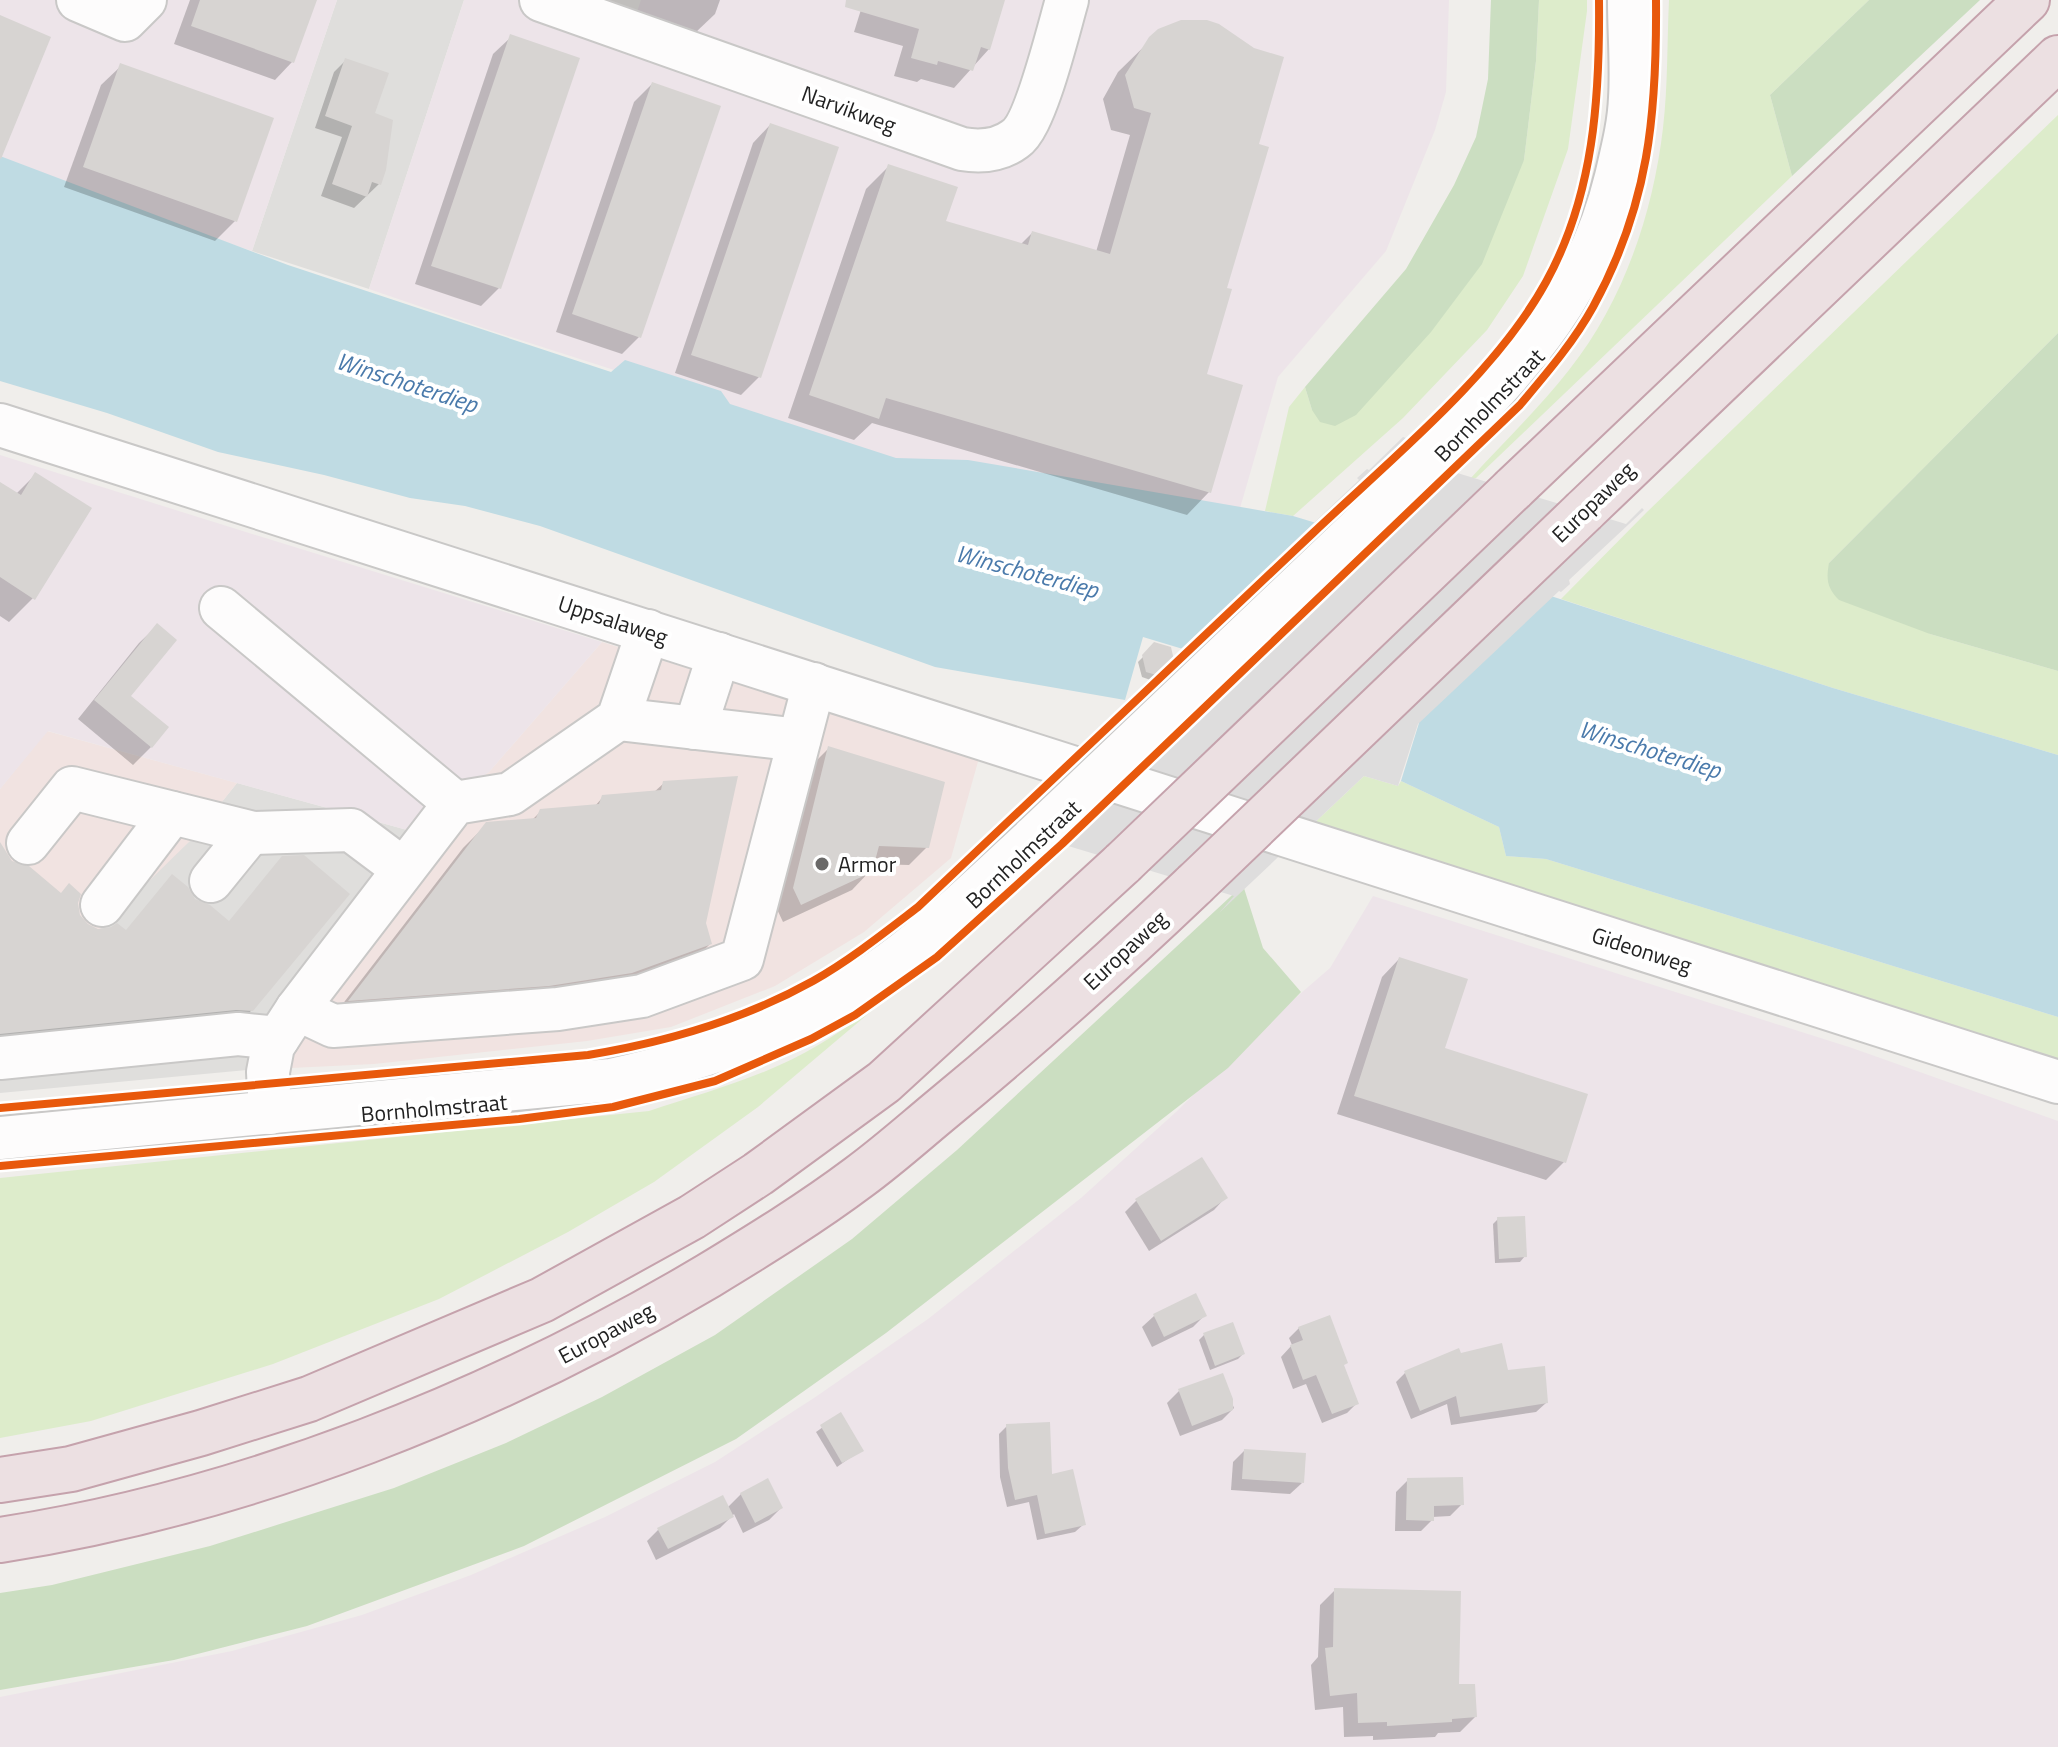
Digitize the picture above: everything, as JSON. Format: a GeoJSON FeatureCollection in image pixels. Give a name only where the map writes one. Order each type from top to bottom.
{"type":"FeatureCollection","features":[{"type":"Feature","properties":{"kind":"highway"},"geometry":{"type":"LineString","coordinates":[[0,1480],[71,1469],[309,1399],[542,1300],[692,1217],[758,1174],[884,1082],[1123,863],[2027,0]]}},
{"type":"Feature","properties":{"kind":"highway","name":"Europaweg"},"geometry":{"type":"LineString","coordinates":[[0,1540],[140,1511],[241,1484],[349,1447],[483,1395],[661,1304],[764,1242],[860,1177],[1081,991],[2058,58]]}},
{"type":"Feature","properties":{"kind":"street"},"geometry":{"type":"LineString","coordinates":[[78,0],[125,20],[145,0]]}},
{"type":"Feature","properties":{"kind":"street","name":"Narvikweg"},"geometry":{"type":"LineString","coordinates":[[541,0],[962,149],[984,152],[1018,139],[1038,101],[1067,0]]}},
{"type":"Feature","properties":{"kind":"street","name":"Bornholmstraat"},"geometry":{"type":"LineString","coordinates":[[0,1138],[611,1080],[666,1068],[772,1030],[818,1007],[904,953],[1035,836],[1426,464],[1523,360],[1564,306],[1590,257],[1610,202],[1630,99],[1629,0]]}},
{"type":"Feature","properties":{"kind":"street","name":"Uppsalaweg"},"geometry":{"type":"LineString","coordinates":[[0,425],[1226,817]]}},
{"type":"Feature","properties":{"kind":"street"},"geometry":{"type":"LineString","coordinates":[[221,608],[455,803]]}},
{"type":"Feature","properties":{"kind":"street"},"geometry":{"type":"LineString","coordinates":[[270,1113],[269,1056],[288,1024],[403,869],[455,803],[510,794],[618,719],[648,631]]}},
{"type":"Feature","properties":{"kind":"street"},"geometry":{"type":"LineString","coordinates":[[695,728],[719,654]]}},
{"type":"Feature","properties":{"kind":"street"},"geometry":{"type":"LineString","coordinates":[[0,1058],[238,1034],[288,1024],[333,1026],[558,1009],[642,996],[742,959],[814,684]]}},
{"type":"Feature","properties":{"kind":"street"},"geometry":{"type":"LineString","coordinates":[[618,719],[799,740]]}},
{"type":"Feature","properties":{"kind":"street"},"geometry":{"type":"LineString","coordinates":[[28,843],[72,788],[250,833],[351,830],[403,869]]}},
{"type":"Feature","properties":{"kind":"street"},"geometry":{"type":"LineString","coordinates":[[102,905],[172,813]]}},
{"type":"Feature","properties":{"kind":"street","name":"Gideonweg"},"geometry":{"type":"LineString","coordinates":[[1226,817],[2058,1082]]}},
{"type":"Feature","properties":{"kind":"street"},"geometry":{"type":"LineString","coordinates":[[211,881],[250,833]]}},
{"type":"Feature","properties":{"kind":"shaded area"},"geometry":{"type":"Polygon","coordinates":[[[0,0],[337,0],[252,251],[38,178],[0,161],[0,0]]]}},
{"type":"Feature","properties":{"kind":"shaded area"},"geometry":{"type":"Polygon","coordinates":[[[337,0],[464,0],[369,289],[252,251],[337,0]]]}},
{"type":"Feature","properties":{"kind":"shaded area"},"geometry":{"type":"Polygon","coordinates":[[[464,0],[551,0],[632,27],[641,0],[1449,0],[1446,92],[1435,130],[1386,251],[1278,377],[1227,553],[895,460],[369,289],[464,0]]]}},
{"type":"Feature","properties":{"kind":"shaded area"},"geometry":{"type":"Polygon","coordinates":[[[0,455],[602,642],[489,772],[450,798],[418,833],[48,731],[0,789],[0,455]]]}},
{"type":"Feature","properties":{"kind":"shaded area"},"geometry":{"type":"Polygon","coordinates":[[[602,642],[979,758],[951,858],[864,932],[775,986],[671,1027],[587,1041],[374,1064],[247,1070],[281,1010],[450,798],[489,772],[602,642]]]}},
{"type":"Feature","properties":{"kind":"shaded area"},"geometry":{"type":"Polygon","coordinates":[[[47,731],[237,783],[194,837],[99,930],[0,1017],[0,789],[47,731]]]}},
{"type":"Feature","properties":{"kind":"shaded area"},"geometry":{"type":"Polygon","coordinates":[[[237,783],[418,833],[281,1010],[247,1070],[0,1093],[0,1017],[194,837],[237,783]]]}},
{"type":"Feature","properties":{"kind":"shaded area"},"geometry":{"type":"Polygon","coordinates":[[[1373,896],[1852,1048],[2058,1121],[2058,1747],[0,1747],[0,1697],[232,1651],[362,1615],[471,1575],[605,1517],[715,1462],[928,1319],[1081,1198],[1176,1112],[1262,1027],[1330,968],[1373,896]]]}},
{"type":"Feature","properties":{"kind":"green space"},"geometry":{"type":"Polygon","coordinates":[[[1491,0],[1539,0],[1536,61],[1524,160],[1482,264],[1431,332],[1356,415],[1335,426],[1320,422],[1312,410],[1305,387],[1406,269],[1454,185],[1476,137],[1488,79],[1491,0]]]}},
{"type":"Feature","properties":{"kind":"green space"},"geometry":{"type":"Polygon","coordinates":[[[1539,0],[1587,0],[1587,11],[1568,149],[1523,276],[1487,330],[1403,418],[1293,516],[1265,511],[1289,407],[1305,387],[1312,410],[1524,160],[1536,61],[1539,0]]]}},
{"type":"Feature","properties":{"kind":"green space"},"geometry":{"type":"Polygon","coordinates":[[[1669,0],[1869,0],[1770,95],[1792,176],[1476,478],[1470,479],[1569,370],[1605,316],[1620,286],[1643,224],[1658,160],[1667,80],[1669,0]]]}},
{"type":"Feature","properties":{"kind":"green space"},"geometry":{"type":"Polygon","coordinates":[[[1869,0],[1980,0],[1792,176],[1770,95],[1869,0]]]}},
{"type":"Feature","properties":{"kind":"green space"},"geometry":{"type":"Polygon","coordinates":[[[2058,115],[2058,333],[1829,563],[1930,634],[2058,671],[2058,755],[1833,688],[1561,599],[1647,512],[2058,115]]]}},
{"type":"Feature","properties":{"kind":"green space"},"geometry":{"type":"Polygon","coordinates":[[[2058,333],[2058,671],[1930,634],[1839,600],[1828,583],[1829,563],[2058,333]]]}},
{"type":"Feature","properties":{"kind":"green space"},"geometry":{"type":"Polygon","coordinates":[[[1364,776],[1398,786],[1401,781],[1499,827],[1506,856],[1546,859],[2058,1017],[2058,1065],[1310,827],[1364,776]]]}},
{"type":"Feature","properties":{"kind":"green space"},"geometry":{"type":"Polygon","coordinates":[[[1243,885],[1263,948],[1301,992],[1228,1068],[886,1333],[736,1439],[524,1546],[307,1626],[174,1660],[0,1690],[0,1593],[52,1585],[210,1546],[394,1488],[506,1443],[602,1397],[715,1335],[852,1239],[957,1150],[1243,885]]]}},
{"type":"Feature","properties":{"kind":"green space"},"geometry":{"type":"Polygon","coordinates":[[[881,1003],[758,1107],[654,1182],[568,1232],[439,1299],[273,1364],[91,1421],[0,1438],[0,1178],[649,1111],[779,1065],[828,1039],[881,1003]]]}},
{"type":"Feature","properties":{"kind":"water","name":"Winschoterdiep"},"geometry":{"type":"Polygon","coordinates":[[[0,156],[288,265],[611,372],[625,360],[721,391],[730,404],[896,458],[968,460],[1293,516],[1465,568],[1833,688],[2058,755],[2058,1017],[1546,859],[1506,856],[1499,827],[1401,781],[1419,723],[1416,719],[1143,637],[1125,700],[935,667],[540,526],[465,506],[410,498],[218,452],[107,413],[0,381],[0,156]]]}},
{"type":"Feature","properties":{"kind":"pier"},"geometry":{"type":"Polygon","coordinates":[[[1403,437],[1406,438],[1391,453],[1626,524],[1642,508],[1644,510],[1569,580],[1570,584],[1418,724],[1398,786],[1364,776],[1219,913],[1234,896],[999,825],[982,841],[1359,480],[1357,478],[1403,437]]]}},
{"type":"Feature","properties":{"kind":"building"},"geometry":{"type":"Polygon","coordinates":[[[200,0],[317,0],[294,63],[191,26],[200,0]]]}},
{"type":"Feature","properties":{"kind":"building"},"geometry":{"type":"Polygon","coordinates":[[[846,0],[1005,0],[990,50],[981,47],[973,71],[938,61],[937,65],[911,58],[919,29],[845,7],[846,0]]]}},
{"type":"Feature","properties":{"kind":"building"},"geometry":{"type":"Polygon","coordinates":[[[0,15],[51,37],[1,159],[0,158],[0,15]]]}},
{"type":"Feature","properties":{"kind":"building"},"geometry":{"type":"Polygon","coordinates":[[[1181,20],[1207,20],[1219,24],[1254,48],[1284,57],[1259,144],[1269,147],[1227,288],[1232,289],[1207,374],[1243,385],[1211,493],[886,398],[879,419],[809,395],[888,164],[958,187],[946,221],[1028,245],[1032,231],[1110,254],[1151,113],[1134,108],[1125,75],[1149,37],[1158,29],[1181,20]]]}},
{"type":"Feature","properties":{"kind":"building"},"geometry":{"type":"Polygon","coordinates":[[[510,34],[580,58],[501,289],[431,266],[510,34]]]}},
{"type":"Feature","properties":{"kind":"building"},"geometry":{"type":"Polygon","coordinates":[[[345,58],[389,73],[375,113],[393,120],[386,170],[381,185],[372,182],[367,197],[332,184],[352,126],[325,116],[345,58]]]}},
{"type":"Feature","properties":{"kind":"building"},"geometry":{"type":"Polygon","coordinates":[[[120,63],[274,118],[237,222],[83,167],[120,63]]]}},
{"type":"Feature","properties":{"kind":"building"},"geometry":{"type":"Polygon","coordinates":[[[652,82],[721,106],[641,338],[572,314],[652,82]]]}},
{"type":"Feature","properties":{"kind":"building"},"geometry":{"type":"Polygon","coordinates":[[[770,123],[839,147],[761,378],[691,355],[770,123]]]}},
{"type":"Feature","properties":{"kind":"building"},"geometry":{"type":"Polygon","coordinates":[[[35,472],[92,508],[35,600],[0,577],[0,482],[21,495],[35,472]]]}},
{"type":"Feature","properties":{"kind":"building"},"geometry":{"type":"Polygon","coordinates":[[[157,623],[177,640],[131,696],[169,727],[152,748],[94,700],[157,623]]]}},
{"type":"Feature","properties":{"kind":"building"},"geometry":{"type":"Polygon","coordinates":[[[1154,642],[1171,647],[1175,665],[1163,677],[1146,672],[1142,655],[1154,642]]]}},
{"type":"Feature","properties":{"kind":"building"},"geometry":{"type":"Polygon","coordinates":[[[828,746],[945,782],[929,848],[879,846],[872,872],[801,905],[793,888],[828,746]]]}},
{"type":"Feature","properties":{"kind":"building"},"geometry":{"type":"Polygon","coordinates":[[[738,776],[706,923],[712,944],[632,973],[549,986],[348,1001],[486,822],[536,818],[540,809],[599,804],[602,795],[661,790],[663,781],[738,776]]]}},
{"type":"Feature","properties":{"kind":"building"},"geometry":{"type":"Polygon","coordinates":[[[0,842],[12,861],[29,866],[61,893],[69,883],[81,894],[78,903],[80,915],[98,929],[117,923],[126,930],[172,874],[188,887],[195,899],[210,905],[229,921],[282,856],[304,855],[350,894],[253,1011],[236,1010],[0,1034],[0,842]]]}},
{"type":"Feature","properties":{"kind":"building"},"geometry":{"type":"Polygon","coordinates":[[[1399,957],[1468,979],[1445,1048],[1588,1094],[1566,1163],[1354,1096],[1399,957]]]}},
{"type":"Feature","properties":{"kind":"building"},"geometry":{"type":"Polygon","coordinates":[[[1202,1157],[1228,1198],[1161,1241],[1135,1199],[1202,1157]]]}},
{"type":"Feature","properties":{"kind":"building"},"geometry":{"type":"Polygon","coordinates":[[[1525,1216],[1527,1257],[1499,1259],[1497,1217],[1525,1216]]]}},
{"type":"Feature","properties":{"kind":"building"},"geometry":{"type":"Polygon","coordinates":[[[1196,1293],[1207,1316],[1164,1337],[1153,1314],[1196,1293]]]}},
{"type":"Feature","properties":{"kind":"building"},"geometry":{"type":"Polygon","coordinates":[[[1330,1315],[1359,1404],[1332,1414],[1316,1375],[1303,1380],[1290,1345],[1303,1340],[1298,1327],[1330,1315]]]}},
{"type":"Feature","properties":{"kind":"building"},"geometry":{"type":"Polygon","coordinates":[[[1233,1322],[1245,1354],[1215,1366],[1203,1333],[1233,1322]]]}},
{"type":"Feature","properties":{"kind":"building"},"geometry":{"type":"Polygon","coordinates":[[[1502,1343],[1508,1370],[1545,1366],[1548,1403],[1460,1417],[1456,1396],[1420,1411],[1404,1371],[1459,1348],[1461,1353],[1502,1343]]]}},
{"type":"Feature","properties":{"kind":"building"},"geometry":{"type":"Polygon","coordinates":[[[1223,1373],[1233,1399],[1233,1410],[1192,1426],[1178,1389],[1223,1373]]]}},
{"type":"Feature","properties":{"kind":"building"},"geometry":{"type":"Polygon","coordinates":[[[841,1412],[864,1451],[842,1463],[820,1425],[841,1412]]]}},
{"type":"Feature","properties":{"kind":"building"},"geometry":{"type":"Polygon","coordinates":[[[1050,1422],[1052,1474],[1073,1469],[1086,1525],[1045,1534],[1037,1495],[1015,1500],[1008,1468],[1006,1424],[1050,1422]]]}},
{"type":"Feature","properties":{"kind":"building"},"geometry":{"type":"Polygon","coordinates":[[[1244,1449],[1306,1453],[1304,1483],[1242,1479],[1244,1449]]]}},
{"type":"Feature","properties":{"kind":"building"},"geometry":{"type":"Polygon","coordinates":[[[1463,1477],[1464,1505],[1434,1506],[1434,1521],[1406,1520],[1407,1478],[1463,1477]]]}},
{"type":"Feature","properties":{"kind":"building"},"geometry":{"type":"Polygon","coordinates":[[[768,1478],[783,1508],[755,1523],[740,1493],[768,1478]]]}},
{"type":"Feature","properties":{"kind":"building"},"geometry":{"type":"Polygon","coordinates":[[[723,1495],[734,1517],[668,1549],[657,1528],[723,1495]]]}},
{"type":"Feature","properties":{"kind":"building"},"geometry":{"type":"Polygon","coordinates":[[[1334,1588],[1461,1591],[1459,1684],[1475,1684],[1477,1717],[1452,1719],[1452,1722],[1387,1726],[1387,1722],[1358,1723],[1357,1693],[1330,1696],[1325,1648],[1333,1647],[1334,1588]]]}},
{"type":"Feature","properties":{"kind":"cycle path"},"geometry":{"type":"LineString","coordinates":[[0,1108],[588,1055],[675,1036],[732,1018],[786,995],[854,955],[918,907],[1407,446],[1499,350],[1546,282],[1575,215],[1591,145],[1598,73],[1599,0]]}},
{"type":"Feature","properties":{"kind":"cycle path"},"geometry":{"type":"LineString","coordinates":[[0,1166],[519,1119],[613,1107],[715,1081],[811,1039],[855,1015],[937,957],[1062,844],[1520,405],[1559,358],[1593,307],[1612,269],[1638,195],[1651,120],[1656,0]]}},
{"type":"Feature","properties":{"kind":"place","name":"Armor"},"geometry":{"type":"Point","coordinates":[822,864]}}]}
